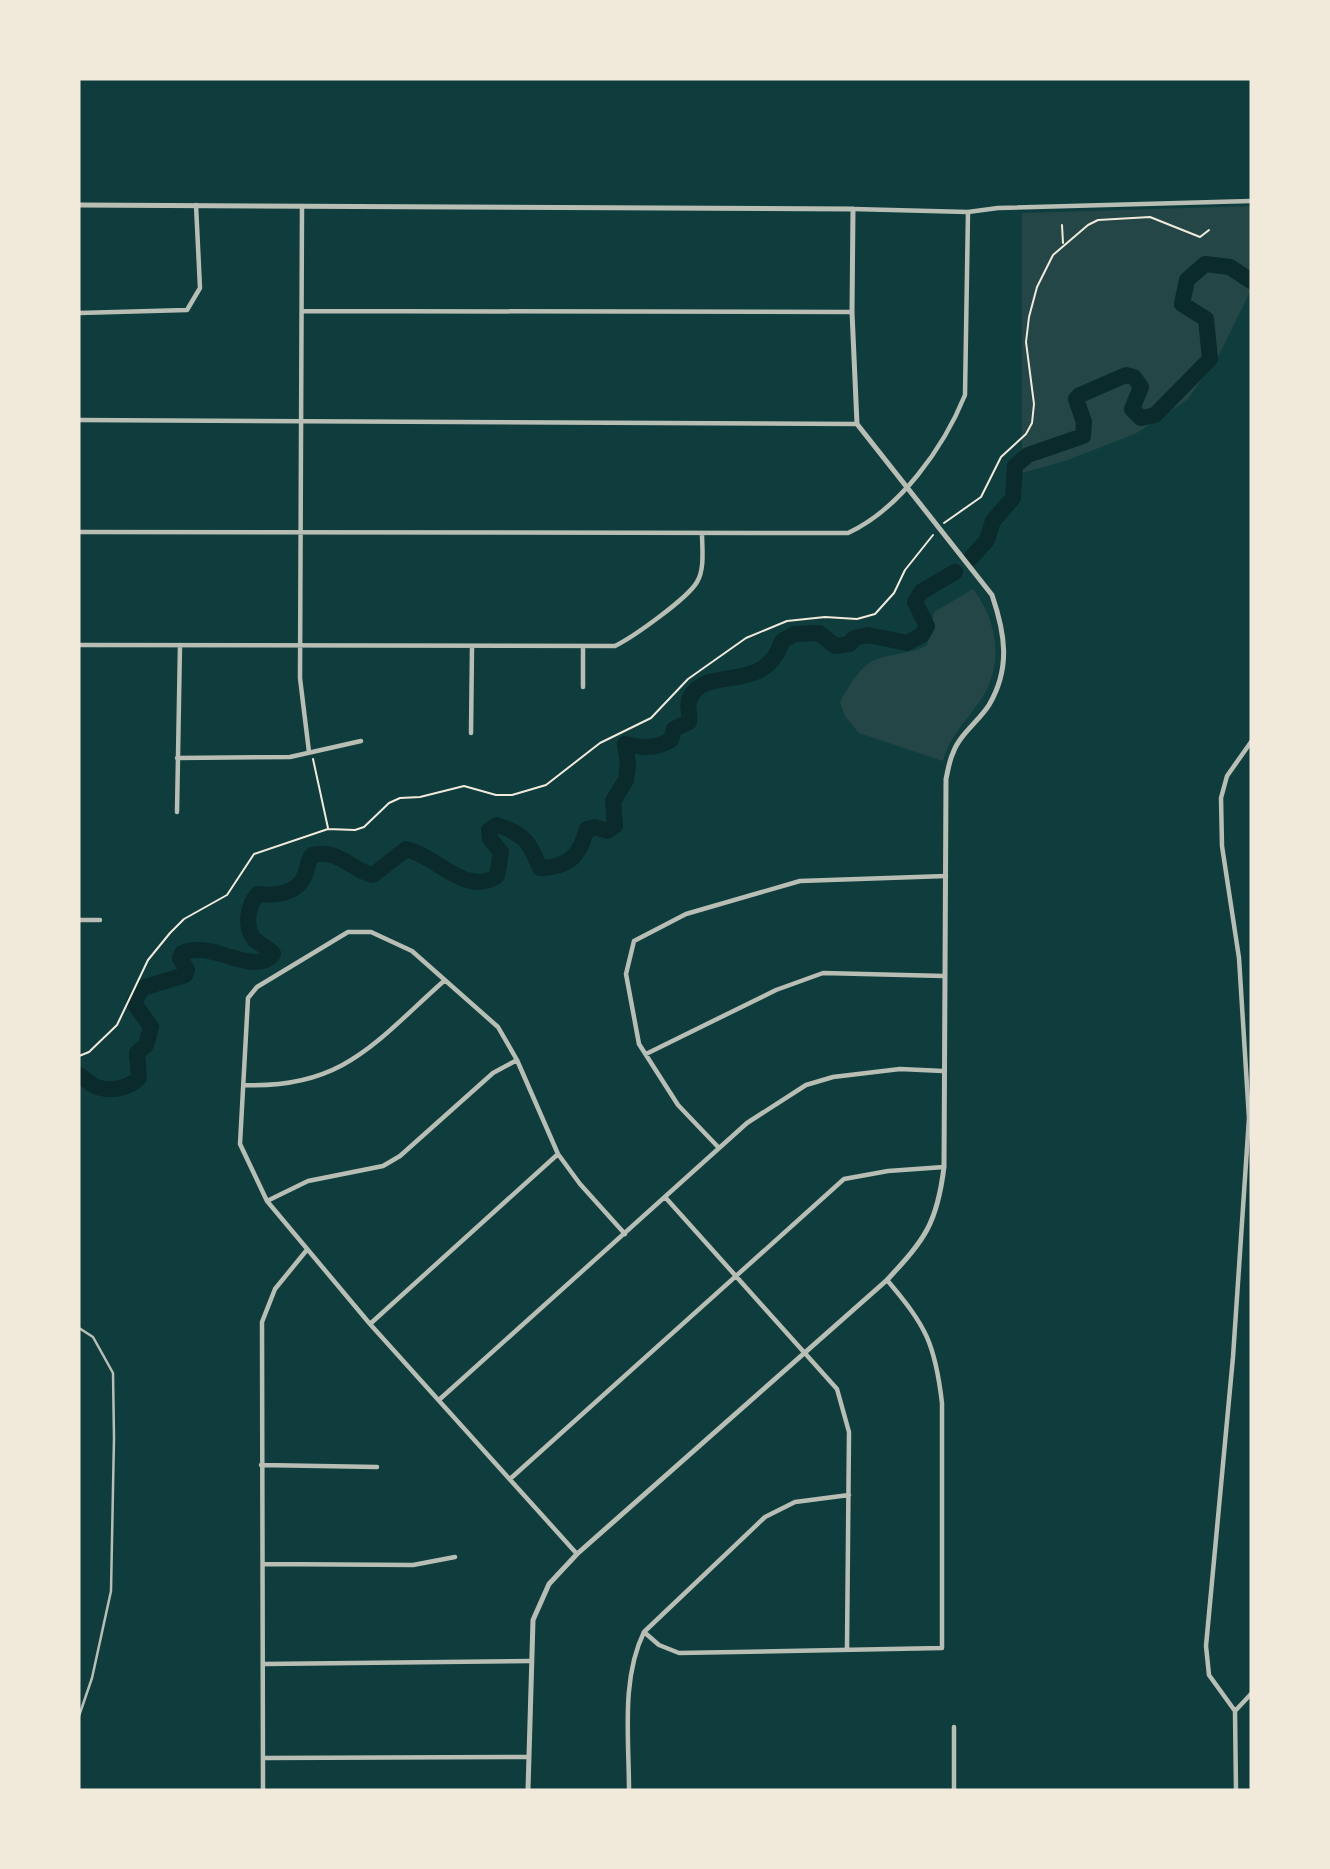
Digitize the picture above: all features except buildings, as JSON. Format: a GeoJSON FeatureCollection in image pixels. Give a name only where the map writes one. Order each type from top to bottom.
{"type":"FeatureCollection","features":[{"type":"Feature","properties":{"kind":"street"},"geometry":{"type":"LineString","coordinates":[[79,205],[968,212],[998,208],[1251,201]]}},
{"type":"Feature","properties":{"kind":"street"},"geometry":{"type":"LineString","coordinates":[[79,313],[187,310],[200,288],[196,205]]}},
{"type":"Feature","properties":{"kind":"street"},"geometry":{"type":"LineString","coordinates":[[302,206],[300,644],[302,700],[309,752]]}},
{"type":"Feature","properties":{"kind":"street"},"geometry":{"type":"LineString","coordinates":[[528,1790],[533,1620],[548,1584],[577,1554],[887,1280],[923,1240],[940,1204],[944,1167],[946,779],[953,751],[989,705],[1004,670],[1005,648],[992,595],[938,530],[857,424],[852,312],[853,209]]}},
{"type":"Feature","properties":{"kind":"street"},"geometry":{"type":"LineString","coordinates":[[79,532],[848,533],[863,526],[907,488],[956,417],[965,395],[968,212]]}},
{"type":"Feature","properties":{"kind":"street"},"geometry":{"type":"LineString","coordinates":[[302,310],[852,312]]}},
{"type":"Feature","properties":{"kind":"street"},"geometry":{"type":"LineString","coordinates":[[79,420],[857,424]]}},
{"type":"Feature","properties":{"kind":"street"},"geometry":{"type":"LineString","coordinates":[[79,645],[615,646],[630,638],[698,581],[702,566],[702,533]]}},
{"type":"Feature","properties":{"kind":"street"},"geometry":{"type":"LineString","coordinates":[[177,812],[180,645]]}},
{"type":"Feature","properties":{"kind":"street"},"geometry":{"type":"LineString","coordinates":[[471,733],[472,646]]}},
{"type":"Feature","properties":{"kind":"street"},"geometry":{"type":"LineString","coordinates":[[583,647],[583,687]]}},
{"type":"Feature","properties":{"kind":"street"},"geometry":{"type":"LineString","coordinates":[[177,758],[290,757],[361,741]]}},
{"type":"Feature","properties":{"kind":"street"},"geometry":{"type":"LineString","coordinates":[[1236,1790],[1235,1711],[1209,1675],[1206,1646],[1233,1356],[1249,1118],[1241,977],[1236,923],[1222,846],[1221,798],[1227,776],[1251,742]]}},
{"type":"Feature","properties":{"kind":"street"},"geometry":{"type":"LineString","coordinates":[[719,1148],[678,1105],[639,1044],[626,974],[634,941],[686,914],[800,881],[946,876]]}},
{"type":"Feature","properties":{"kind":"street"},"geometry":{"type":"LineString","coordinates":[[79,920],[100,920]]}},
{"type":"Feature","properties":{"kind":"street"},"geometry":{"type":"LineString","coordinates":[[577,1554],[370,1324],[306,1251],[267,1201],[240,1144],[248,998],[257,987],[348,932],[371,932],[412,951],[498,1027],[517,1060],[558,1154],[580,1184],[625,1234]]}},
{"type":"Feature","properties":{"kind":"street"},"geometry":{"type":"LineString","coordinates":[[646,1054],[776,990],[823,973],[944,976]]}},
{"type":"Feature","properties":{"kind":"street"},"geometry":{"type":"LineString","coordinates":[[244,1085],[276,1087],[328,1073],[358,1059],[445,980]]}},
{"type":"Feature","properties":{"kind":"street"},"geometry":{"type":"LineString","coordinates":[[267,1201],[308,1181],[383,1167],[400,1156],[493,1073],[517,1060]]}},
{"type":"Feature","properties":{"kind":"street"},"geometry":{"type":"LineString","coordinates":[[440,1399],[747,1123],[806,1085],[833,1077],[900,1069],[943,1071]]}},
{"type":"Feature","properties":{"kind":"street"},"geometry":{"type":"LineString","coordinates":[[370,1324],[558,1154]]}},
{"type":"Feature","properties":{"kind":"street"},"geometry":{"type":"LineString","coordinates":[[510,1479],[844,1179],[888,1171],[944,1167]]}},
{"type":"Feature","properties":{"kind":"street"},"geometry":{"type":"LineString","coordinates":[[665,1197],[837,1389],[849,1432],[847,1649]]}},
{"type":"Feature","properties":{"kind":"street"},"geometry":{"type":"LineString","coordinates":[[263,1790],[262,1322],[275,1289],[306,1251]]}},
{"type":"Feature","properties":{"kind":"street"},"geometry":{"type":"LineString","coordinates":[[644,1632],[659,1645],[680,1653],[942,1648],[942,1403],[937,1366],[918,1317],[887,1280]]}},
{"type":"Feature","properties":{"kind":"street"},"geometry":{"type":"LineString","coordinates":[[261,1465],[377,1467]]}},
{"type":"Feature","properties":{"kind":"street"},"geometry":{"type":"LineString","coordinates":[[629,1790],[629,1694],[635,1651],[644,1632],[765,1517],[795,1502],[849,1494]]}},
{"type":"Feature","properties":{"kind":"street"},"geometry":{"type":"LineString","coordinates":[[264,1564],[413,1565],[454,1557]]}},
{"type":"Feature","properties":{"kind":"street"},"geometry":{"type":"LineString","coordinates":[[264,1664],[530,1661]]}},
{"type":"Feature","properties":{"kind":"street"},"geometry":{"type":"LineString","coordinates":[[1235,1711],[1251,1694]]}},
{"type":"Feature","properties":{"kind":"street"},"geometry":{"type":"LineString","coordinates":[[954,1727],[954,1790]]}},
{"type":"Feature","properties":{"kind":"street"},"geometry":{"type":"LineString","coordinates":[[264,1758],[528,1757]]}},
{"type":"Feature","properties":{"kind":"lane"},"geometry":{"type":"LineString","coordinates":[[79,1328],[93,1338],[113,1373],[114,1438],[110,1591],[92,1678],[79,1716]]}},
{"type":"Feature","properties":{"kind":"path"},"geometry":{"type":"LineString","coordinates":[[79,1056],[89,1052],[117,1025],[148,960],[170,933],[184,919],[227,895],[254,854],[328,829],[355,830],[364,827],[389,803],[400,798],[420,797],[464,786],[496,795],[528,793],[546,785],[600,743],[651,718],[688,679],[746,638],[787,621],[825,617],[858,619],[875,614],[894,593],[905,570],[938,530],[981,497],[1001,457],[1026,434],[1032,423],[1034,404],[1026,342],[1037,287],[1049,261],[1064,244],[1088,225],[1112,219],[1150,217],[1200,237],[1209,230]]}},
{"type":"Feature","properties":{"kind":"path"},"geometry":{"type":"LineString","coordinates":[[1062,225],[1064,244]]}},
{"type":"Feature","properties":{"kind":"path"},"geometry":{"type":"LineString","coordinates":[[309,752],[315,763],[328,829]]}},
{"type":"Feature","properties":{"kind":"shaded area"},"geometry":{"type":"Polygon","coordinates":[[[1251,206],[1251,290],[1220,353],[1188,399],[1135,434],[1065,461],[1022,473],[1022,213],[1251,206]]]}},
{"type":"Feature","properties":{"kind":"shaded area"},"geometry":{"type":"Polygon","coordinates":[[[973,589],[982,602],[993,629],[993,673],[988,687],[954,737],[943,761],[859,733],[845,716],[840,702],[856,677],[877,659],[927,645],[934,612],[973,589]]]}},
{"type":"Feature","properties":{"kind":"waterway"},"geometry":{"type":"LineString","coordinates":[[971,558],[987,540],[993,521],[1013,498],[1015,466],[1028,455],[1083,436],[1084,422],[1076,399],[1080,395],[1126,375],[1134,377],[1141,387],[1132,409],[1141,418],[1155,415],[1210,359],[1206,319],[1182,304],[1187,280],[1205,264],[1230,267],[1251,281]]}},
{"type":"Feature","properties":{"kind":"waterway"},"geometry":{"type":"LineString","coordinates":[[79,1075],[93,1085],[111,1089],[129,1085],[139,1078],[137,1053],[146,1045],[151,1027],[134,1003],[142,988],[185,975],[187,970],[180,958],[182,953],[206,951],[255,962],[265,960],[273,954],[251,934],[248,916],[252,904],[258,894],[278,894],[296,887],[304,877],[312,855],[338,857],[373,875],[406,849],[463,879],[485,881],[497,876],[501,852],[490,839],[489,830],[497,825],[525,840],[540,868],[566,862],[577,853],[587,829],[595,827],[607,831],[615,826],[613,801],[626,780],[628,764],[625,744],[649,747],[671,740],[674,729],[689,722],[689,699],[699,687],[763,668],[774,658],[782,641],[795,634],[819,633],[835,646],[850,644],[854,638],[868,635],[907,643],[922,635],[927,626],[915,602],[921,592],[955,572]]}}]}
